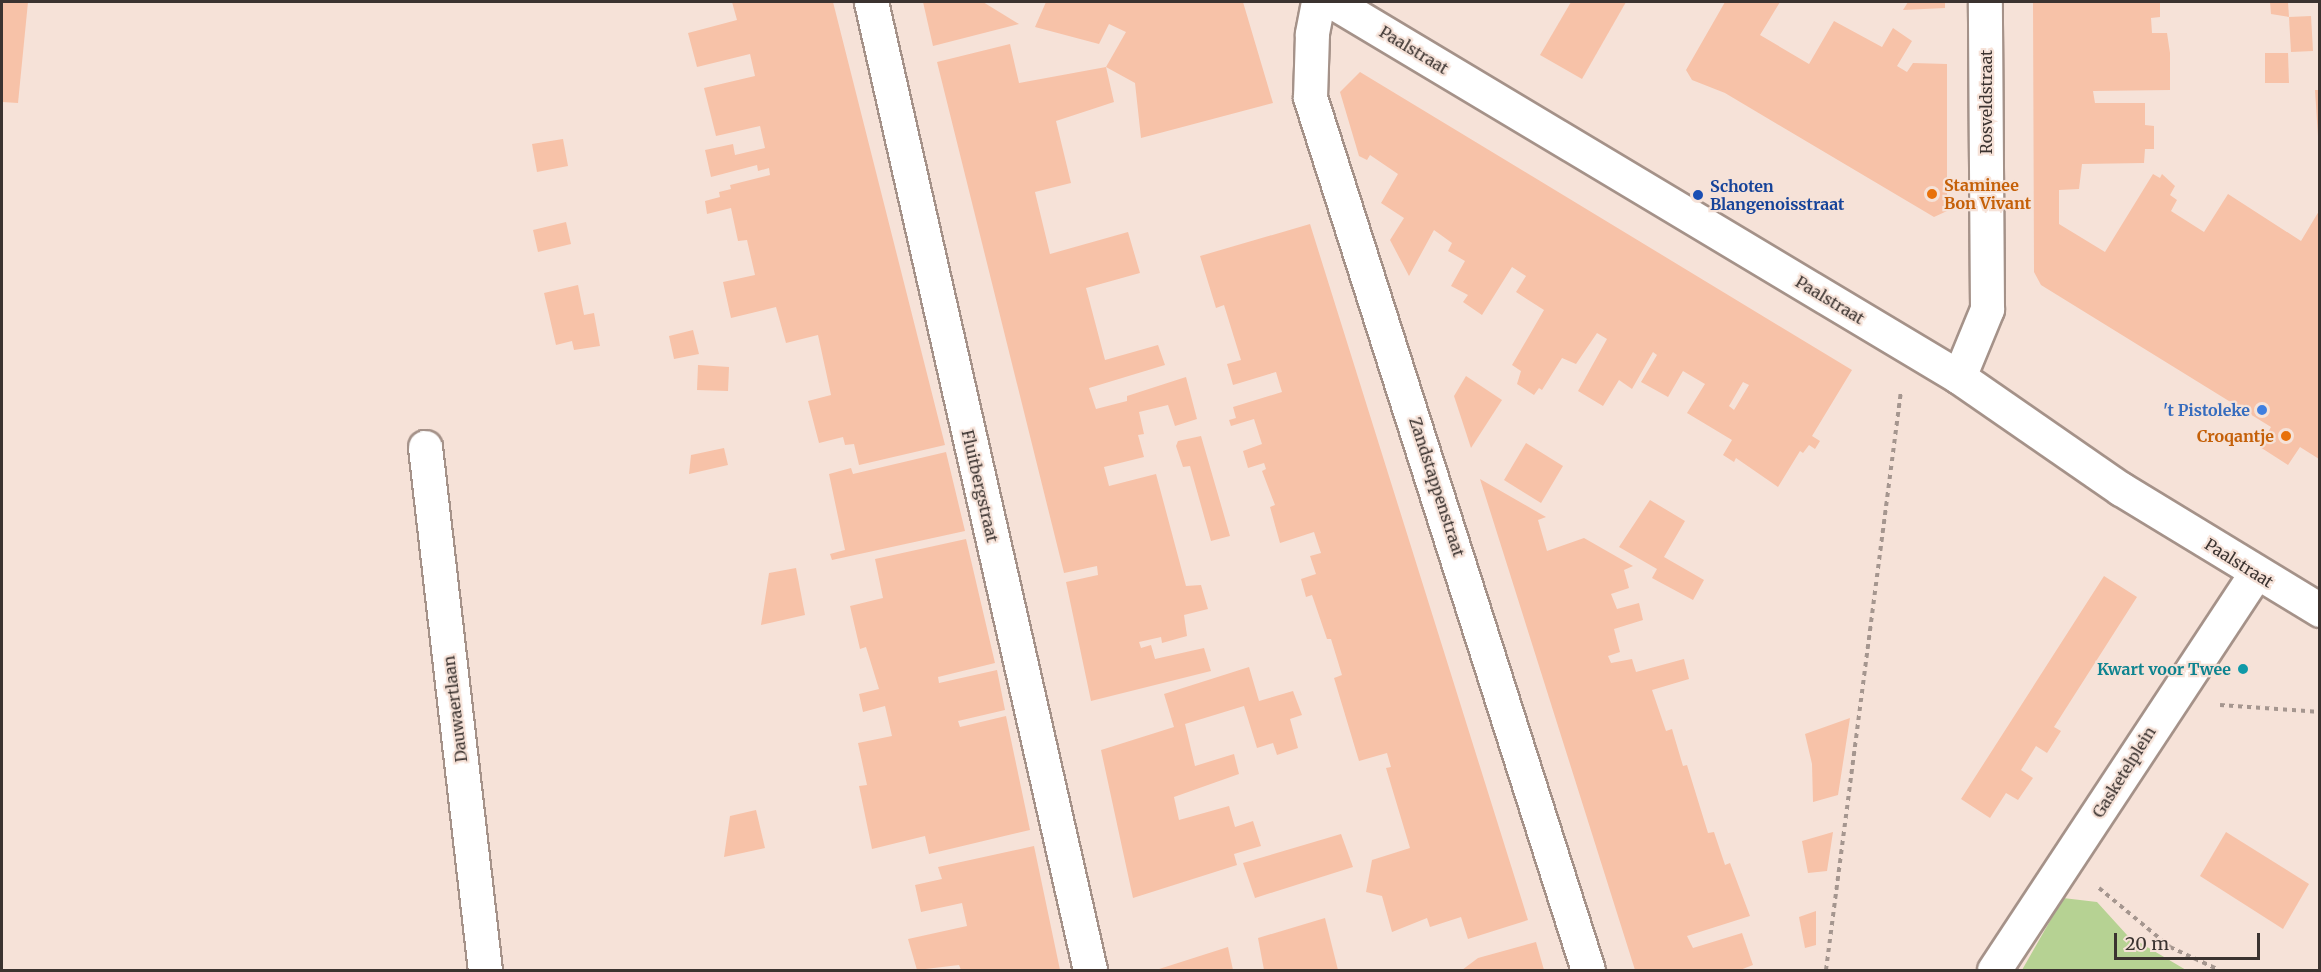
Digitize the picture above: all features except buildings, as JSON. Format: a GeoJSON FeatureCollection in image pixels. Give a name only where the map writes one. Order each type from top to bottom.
{"type":"FeatureCollection","features":[{"type":"Feature","properties":{"kind":"street","name":"Fluitbergstraat"},"geometry":{"type":"LineString","coordinates":[[871,2],[1090,970]]}},
{"type":"Feature","properties":{"kind":"street","name":"Zandstappenstraat"},"geometry":{"type":"LineString","coordinates":[[1318,2],[1312,34],[1310,97],[1588,970]]}},
{"type":"Feature","properties":{"kind":"street","name":"Paalstraat"},"geometry":{"type":"LineString","coordinates":[[1333,2],[1959,377],[2121,489],[2255,574],[2319,610]]}},
{"type":"Feature","properties":{"kind":"street","name":"Rosveldstraat"},"geometry":{"type":"LineString","coordinates":[[1959,377],[1987,309],[1985,2]]}},
{"type":"Feature","properties":{"kind":"street","name":"Dauwaertlaan"},"geometry":{"type":"LineString","coordinates":[[425,447],[485,970]]}},
{"type":"Feature","properties":{"kind":"street","name":"Gasketelplein"},"geometry":{"type":"LineString","coordinates":[[1994,970],[2075,850],[2168,702],[2255,574]]}},
{"type":"Feature","properties":{"kind":"path"},"geometry":{"type":"LineString","coordinates":[[1826,970],[1907,346]]}},
{"type":"Feature","properties":{"kind":"path"},"geometry":{"type":"LineString","coordinates":[[2168,702],[2319,712]]}},
{"type":"Feature","properties":{"kind":"path"},"geometry":{"type":"LineString","coordinates":[[2075,850],[2086,878],[2170,947],[2219,970]]}},
{"type":"Feature","properties":{"kind":"green space"},"geometry":{"type":"Polygon","coordinates":[[[2063,898],[2097,902],[2127,935],[2186,970],[2022,970],[2063,898]]]}},
{"type":"Feature","properties":{"kind":"place","name":"Staminee Bon Vivant"},"geometry":{"type":"Point","coordinates":[1932,194]}},
{"type":"Feature","properties":{"kind":"place","name":"Schoten Blangenoisstraat"},"geometry":{"type":"Point","coordinates":[1698,195]}},
{"type":"Feature","properties":{"kind":"place","name":"'t Pistoleke"},"geometry":{"type":"Point","coordinates":[2262,410]}},
{"type":"Feature","properties":{"kind":"place","name":"Croqantje"},"geometry":{"type":"Point","coordinates":[2286,436]}},
{"type":"Feature","properties":{"kind":"place","name":"Kwart voor Twee"},"geometry":{"type":"Point","coordinates":[2243,669]}}]}
